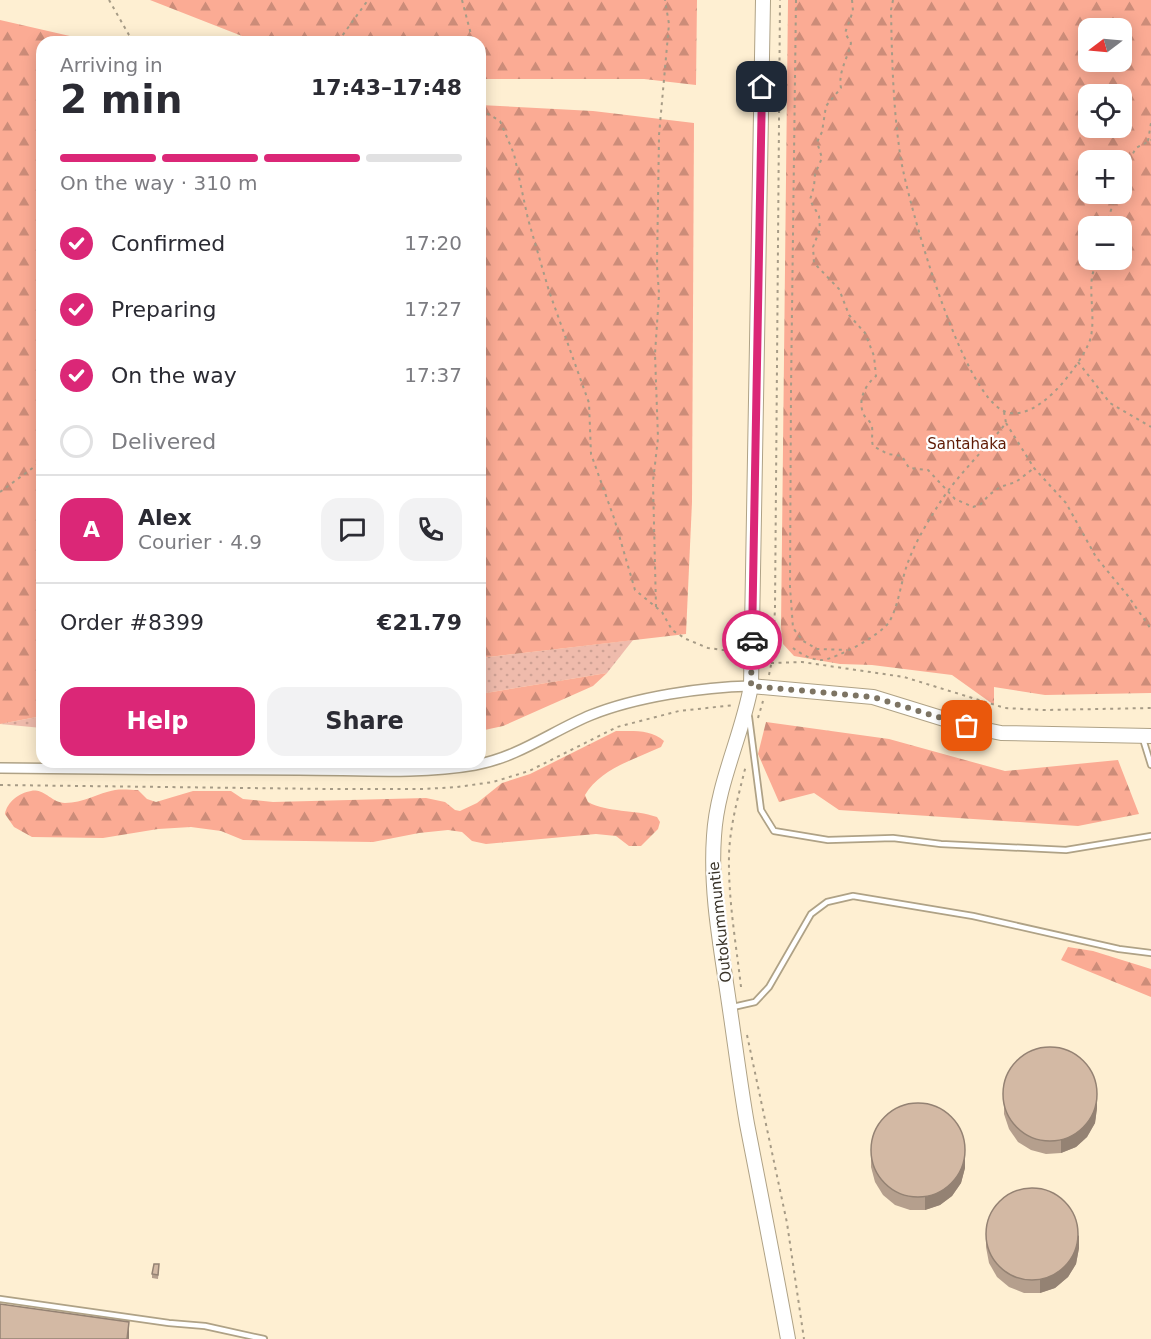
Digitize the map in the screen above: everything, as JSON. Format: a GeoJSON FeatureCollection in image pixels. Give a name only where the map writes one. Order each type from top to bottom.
{"type":"FeatureCollection","features":[{"type":"Feature","properties":{"kind":"street","name":"Outokummuntie"},"geometry":{"type":"LineString","coordinates":[[763,0],[751,686],[720,793],[712,868],[717,922],[736,1006],[747,1123],[788,1339]]}},
{"type":"Feature","properties":{"kind":"street"},"geometry":{"type":"LineString","coordinates":[[486,762],[520,751],[590,716],[623,704],[717,686],[766,687],[873,697],[967,726],[1001,733],[1146,736]]}},
{"type":"Feature","properties":{"kind":"street"},"geometry":{"type":"LineString","coordinates":[[0,768],[376,770],[429,768]]}},
{"type":"Feature","properties":{"kind":"lane"},"geometry":{"type":"LineString","coordinates":[[747,704],[751,746],[762,810],[774,831],[828,840],[893,838],[941,844],[1066,850],[1151,836]]}},
{"type":"Feature","properties":{"kind":"lane"},"geometry":{"type":"LineString","coordinates":[[1146,736],[1151,765]]}},
{"type":"Feature","properties":{"kind":"lane"},"geometry":{"type":"LineString","coordinates":[[736,1006],[754,1002],[768,987],[811,914],[827,902],[853,896],[973,916],[1119,949],[1151,953]]}},
{"type":"Feature","properties":{"kind":"lane"},"geometry":{"type":"LineString","coordinates":[[0,1299],[205,1326],[264,1339]]}},
{"type":"Feature","properties":{"kind":"path"},"geometry":{"type":"LineString","coordinates":[[109,0],[130,36]]}},
{"type":"Feature","properties":{"kind":"path"},"geometry":{"type":"LineString","coordinates":[[342,36],[368,0]]}},
{"type":"Feature","properties":{"kind":"path"},"geometry":{"type":"LineString","coordinates":[[462,0],[471,36]]}},
{"type":"Feature","properties":{"kind":"path"},"geometry":{"type":"LineString","coordinates":[[656,607],[653,482],[658,438],[655,354],[659,294],[657,266],[659,135],[669,24],[665,0]]}},
{"type":"Feature","properties":{"kind":"path"},"geometry":{"type":"LineString","coordinates":[[756,725],[771,663],[775,607],[780,0]]}},
{"type":"Feature","properties":{"kind":"path"},"geometry":{"type":"LineString","coordinates":[[795,0],[790,587],[792,628],[803,641],[817,649],[847,650]]}},
{"type":"Feature","properties":{"kind":"path"},"geometry":{"type":"LineString","coordinates":[[852,0],[853,11],[845,33],[851,43],[848,59],[839,77],[841,88],[826,106],[822,132],[817,142],[822,158],[815,174],[810,200],[819,216],[820,229],[813,247],[814,263],[839,289],[849,315],[865,333],[874,356],[876,376],[866,385],[862,398],[863,414],[872,427],[873,446],[888,454],[902,456],[909,468],[928,470],[955,499],[973,507],[981,504],[1000,487],[1016,482],[1034,468]]}},
{"type":"Feature","properties":{"kind":"path"},"geometry":{"type":"LineString","coordinates":[[893,0],[891,10],[892,87],[901,160],[915,217],[936,288],[955,334],[974,375],[989,399],[1004,412],[1021,414],[1040,404],[1060,387],[1077,362],[1089,343],[1094,270]]}},
{"type":"Feature","properties":{"kind":"path"},"geometry":{"type":"LineString","coordinates":[[486,113],[500,121],[514,154],[528,219],[549,291],[589,403],[591,454],[614,518],[635,590],[662,612],[672,630],[686,639],[708,648],[730,651],[751,659]]}},
{"type":"Feature","properties":{"kind":"path"},"geometry":{"type":"LineString","coordinates":[[1132,155],[1136,148],[1149,140],[1151,123]]}},
{"type":"Feature","properties":{"kind":"path"},"geometry":{"type":"LineString","coordinates":[[1077,362],[1110,403],[1151,427]]}},
{"type":"Feature","properties":{"kind":"path"},"geometry":{"type":"LineString","coordinates":[[1004,412],[1006,423],[1034,468],[1066,502],[1096,557],[1151,628]]}},
{"type":"Feature","properties":{"kind":"path"},"geometry":{"type":"LineString","coordinates":[[793,648],[802,656],[822,660],[847,650],[884,628],[890,620],[908,562],[928,521],[970,462],[1006,423]]}},
{"type":"Feature","properties":{"kind":"path"},"geometry":{"type":"LineString","coordinates":[[0,492],[36,465]]}},
{"type":"Feature","properties":{"kind":"path"},"geometry":{"type":"LineString","coordinates":[[1147,621],[1151,620]]}},
{"type":"Feature","properties":{"kind":"path"},"geometry":{"type":"LineString","coordinates":[[771,663],[802,662],[904,677],[1005,708],[1068,710],[1151,708]]}},
{"type":"Feature","properties":{"kind":"path"},"geometry":{"type":"LineString","coordinates":[[736,1006],[729,854],[735,811],[751,746]]}},
{"type":"Feature","properties":{"kind":"path"},"geometry":{"type":"LineString","coordinates":[[747,1035],[787,1223],[804,1339]]}},
{"type":"Feature","properties":{"kind":"shaded area"},"geometry":{"type":"Polygon","coordinates":[[[633,640],[607,673],[486,693],[486,657],[633,640]]]}},
{"type":"Feature","properties":{"kind":"shaded area"},"geometry":{"type":"Polygon","coordinates":[[[36,717],[36,727],[0,724],[36,717]]]}},
{"type":"Feature","properties":{"kind":"green space"},"geometry":{"type":"Polygon","coordinates":[[[150,0],[697,0],[696,85],[644,79],[486,79],[486,36],[242,36],[150,0]]]}},
{"type":"Feature","properties":{"kind":"green space","name":"Santahaka"},"geometry":{"type":"Polygon","coordinates":[[[788,0],[1151,0],[1151,693],[1045,695],[994,687],[994,705],[952,675],[872,665],[840,664],[794,656],[783,644],[781,628],[788,0]]]}},
{"type":"Feature","properties":{"kind":"green space"},"geometry":{"type":"Polygon","coordinates":[[[0,20],[70,36],[36,36],[36,717],[0,724],[0,20]]]}},
{"type":"Feature","properties":{"kind":"green space"},"geometry":{"type":"Polygon","coordinates":[[[486,105],[593,111],[694,123],[692,502],[686,634],[486,657],[486,105]]]}},
{"type":"Feature","properties":{"kind":"green space"},"geometry":{"type":"Polygon","coordinates":[[[607,673],[593,686],[503,726],[486,730],[486,693],[607,673]]]}},
{"type":"Feature","properties":{"kind":"green space"},"geometry":{"type":"Polygon","coordinates":[[[766,722],[889,739],[1005,771],[1118,760],[1139,814],[1078,826],[839,810],[814,793],[779,802],[758,754],[766,722]]]}},
{"type":"Feature","properties":{"kind":"green space"},"geometry":{"type":"Polygon","coordinates":[[[616,731],[653,734],[664,741],[661,747],[629,761],[600,778],[585,795],[588,802],[596,805],[657,817],[660,822],[658,829],[641,846],[629,846],[616,836],[596,834],[486,844],[472,841],[462,832],[448,830],[373,842],[243,840],[221,831],[191,827],[158,829],[103,838],[32,837],[14,827],[5,814],[14,799],[31,791],[40,792],[65,803],[121,790],[138,790],[147,799],[156,802],[193,791],[231,791],[243,799],[273,802],[426,798],[445,802],[460,811],[477,803],[502,783],[530,774],[616,731]]]}},
{"type":"Feature","properties":{"kind":"green space"},"geometry":{"type":"Polygon","coordinates":[[[1068,947],[1093,951],[1151,969],[1151,997],[1061,960],[1068,947]]]}},
{"type":"Feature","properties":{"kind":"building"},"geometry":{"type":"Polygon","coordinates":[[[1050,1047],[1068,1051],[1083,1061],[1093,1076],[1097,1094],[1093,1112],[1083,1127],[1068,1137],[1050,1141],[1032,1137],[1017,1127],[1007,1112],[1003,1094],[1007,1076],[1017,1061],[1032,1051],[1050,1047]]]}},
{"type":"Feature","properties":{"kind":"building"},"geometry":{"type":"Polygon","coordinates":[[[918,1103],[936,1107],[951,1117],[961,1132],[965,1150],[961,1168],[951,1183],[936,1193],[918,1197],[900,1193],[885,1183],[875,1168],[871,1150],[875,1132],[885,1117],[900,1107],[918,1103]]]}},
{"type":"Feature","properties":{"kind":"building"},"geometry":{"type":"Polygon","coordinates":[[[1032,1188],[1050,1192],[1064,1202],[1074,1216],[1078,1234],[1074,1252],[1064,1266],[1050,1276],[1032,1280],[1014,1276],[1000,1266],[990,1252],[986,1234],[990,1216],[1000,1202],[1014,1192],[1032,1188]]]}},
{"type":"Feature","properties":{"kind":"building"},"geometry":{"type":"Polygon","coordinates":[[[154,1264],[159,1264],[158,1275],[152,1274],[154,1264]]]}},
{"type":"Feature","properties":{"kind":"building"},"geometry":{"type":"Polygon","coordinates":[[[0,1304],[129,1322],[127,1339],[0,1339],[0,1304]]]}},
{"type":"Feature","properties":{"kind":"way so far"},"geometry":{"type":"LineString","coordinates":[[752,640],[751,686],[873,697],[967,726]]}},
{"type":"Feature","properties":{"kind":"route"},"geometry":{"type":"LineString","coordinates":[[752,640],[762,87]]}}]}
